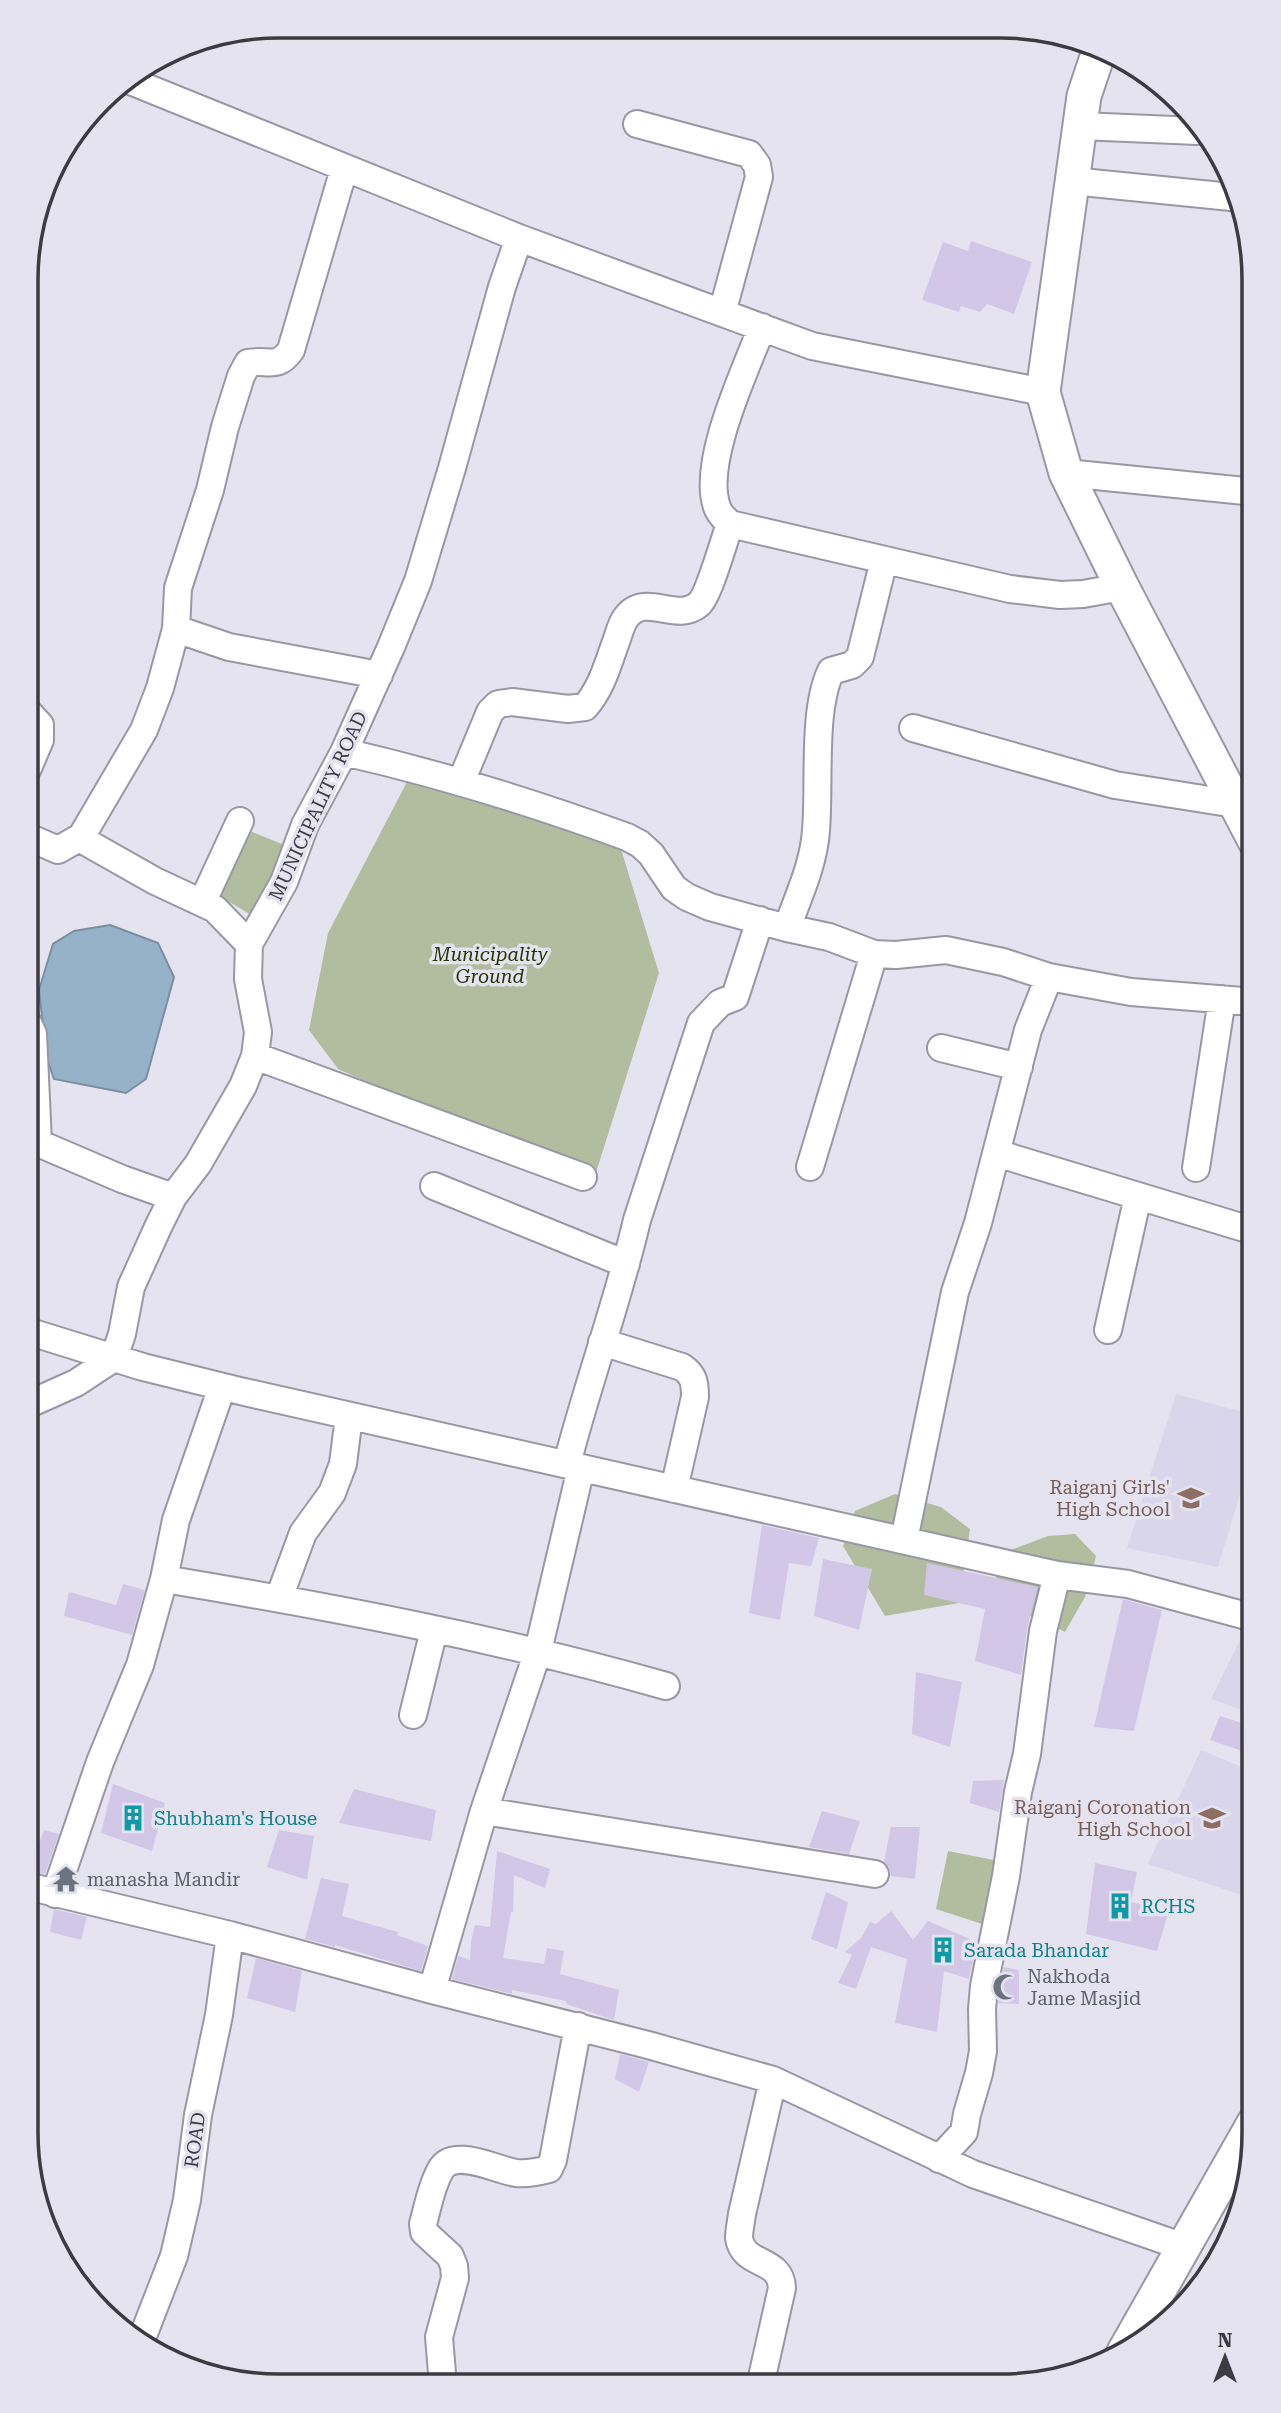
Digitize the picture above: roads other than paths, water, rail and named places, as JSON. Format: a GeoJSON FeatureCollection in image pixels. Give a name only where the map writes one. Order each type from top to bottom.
{"type":"FeatureCollection","features":[{"type":"Feature","properties":{"kind":"main road"},"geometry":{"type":"LineString","coordinates":[[1097,58],[1084,96],[1043,391],[1066,473],[1122,587],[1242,793]]}},
{"type":"Feature","properties":{"kind":"main road"},"geometry":{"type":"LineString","coordinates":[[1133,2335],[1242,2144]]}},
{"type":"Feature","properties":{"kind":"street"},"geometry":{"type":"LineString","coordinates":[[139,84],[519,239],[812,346],[1043,391]]}},
{"type":"Feature","properties":{"kind":"street"},"geometry":{"type":"LineString","coordinates":[[637,124],[749,154],[757,165],[760,177],[722,313]]}},
{"type":"Feature","properties":{"kind":"street"},"geometry":{"type":"LineString","coordinates":[[1080,126],[1190,131]]}},
{"type":"Feature","properties":{"kind":"street"},"geometry":{"type":"LineString","coordinates":[[38,841],[58,850],[80,839],[144,730],[160,688],[176,629],[178,588],[210,490],[241,376],[248,363],[274,363],[284,360],[291,351],[344,169]]}},
{"type":"Feature","properties":{"kind":"street"},"geometry":{"type":"LineString","coordinates":[[1072,181],[1228,197]]}},
{"type":"Feature","properties":{"kind":"street","name":"MUNICIPALITY ROAD"},"geometry":{"type":"LineString","coordinates":[[114,1358],[122,1334],[131,1287],[173,1197],[213,1139],[243,1086],[256,1056],[258,1032],[248,979],[249,944],[284,882],[305,825],[344,752],[418,581],[502,287],[519,239]]}},
{"type":"Feature","properties":{"kind":"street"},"geometry":{"type":"LineString","coordinates":[[762,327],[734,397],[714,466],[713,488],[718,510],[730,524],[1010,589],[1060,595],[1122,587]]}},
{"type":"Feature","properties":{"kind":"street"},"geometry":{"type":"LineString","coordinates":[[1066,473],[1242,491]]}},
{"type":"Feature","properties":{"kind":"street"},"geometry":{"type":"LineString","coordinates":[[461,782],[490,712],[498,704],[512,702],[568,709],[585,707],[597,693],[624,620],[634,609],[646,605],[689,611],[701,603],[730,524]]}},
{"type":"Feature","properties":{"kind":"street"},"geometry":{"type":"LineString","coordinates":[[787,928],[812,856],[816,833],[821,698],[831,671],[852,665],[860,657],[884,560]]}},
{"type":"Feature","properties":{"kind":"street"},"geometry":{"type":"LineString","coordinates":[[176,629],[229,648],[379,675]]}},
{"type":"Feature","properties":{"kind":"street"},"geometry":{"type":"LineString","coordinates":[[38,722],[38,745]]}},
{"type":"Feature","properties":{"kind":"street"},"geometry":{"type":"LineString","coordinates":[[913,728],[1085,778],[1242,798]]}},
{"type":"Feature","properties":{"kind":"street"},"geometry":{"type":"LineString","coordinates":[[344,752],[461,782],[626,837],[651,854],[674,888],[687,897],[710,907],[829,937],[874,954],[896,955],[946,950],[1003,962],[1049,977],[1130,992],[1242,1001]]}},
{"type":"Feature","properties":{"kind":"street"},"geometry":{"type":"LineString","coordinates":[[202,903],[240,821]]}},
{"type":"Feature","properties":{"kind":"street"},"geometry":{"type":"LineString","coordinates":[[80,839],[155,881],[215,909],[249,944]]}},
{"type":"Feature","properties":{"kind":"street"},"geometry":{"type":"LineString","coordinates":[[432,1990],[484,1811],[538,1651],[574,1466],[602,1342],[645,1195],[701,1023],[720,1003],[735,997],[760,920]]}},
{"type":"Feature","properties":{"kind":"street"},"geometry":{"type":"LineString","coordinates":[[810,1167],[874,954]]}},
{"type":"Feature","properties":{"kind":"street"},"geometry":{"type":"LineString","coordinates":[[904,1540],[955,1292],[978,1223],[1028,1030],[1049,977]]}},
{"type":"Feature","properties":{"kind":"street"},"geometry":{"type":"LineString","coordinates":[[1196,1168],[1222,999]]}},
{"type":"Feature","properties":{"kind":"street"},"geometry":{"type":"LineString","coordinates":[[941,1048],[1019,1067]]}},
{"type":"Feature","properties":{"kind":"street"},"geometry":{"type":"LineString","coordinates":[[256,1056],[583,1177]]}},
{"type":"Feature","properties":{"kind":"street"},"geometry":{"type":"LineString","coordinates":[[38,1143],[122,1179],[173,1197]]}},
{"type":"Feature","properties":{"kind":"street"},"geometry":{"type":"LineString","coordinates":[[996,1153],[1242,1227]]}},
{"type":"Feature","properties":{"kind":"street"},"geometry":{"type":"LineString","coordinates":[[434,1186],[626,1264]]}},
{"type":"Feature","properties":{"kind":"street"},"geometry":{"type":"LineString","coordinates":[[1108,1330],[1138,1196]]}},
{"type":"Feature","properties":{"kind":"street"},"geometry":{"type":"LineString","coordinates":[[38,1334],[222,1387],[1057,1575],[1128,1584],[1242,1616]]}},
{"type":"Feature","properties":{"kind":"street"},"geometry":{"type":"LineString","coordinates":[[602,1342],[682,1367],[691,1373],[695,1383],[695,1397],[674,1489]]}},
{"type":"Feature","properties":{"kind":"street"},"geometry":{"type":"LineString","coordinates":[[38,1400],[76,1383],[114,1358]]}},
{"type":"Feature","properties":{"kind":"street"},"geometry":{"type":"LineString","coordinates":[[55,1894],[100,1762],[140,1665],[164,1579],[176,1520],[222,1387]]}},
{"type":"Feature","properties":{"kind":"street"},"geometry":{"type":"LineString","coordinates":[[279,1598],[303,1533],[332,1493],[336,1483],[343,1464],[349,1416]]}},
{"type":"Feature","properties":{"kind":"street"},"geometry":{"type":"LineString","coordinates":[[940,2159],[964,2132],[979,2073],[983,2051],[984,1986],[1027,1754],[1043,1631],[1057,1575]]}},
{"type":"Feature","properties":{"kind":"street"},"geometry":{"type":"LineString","coordinates":[[164,1579],[279,1598],[538,1651],[666,1686]]}},
{"type":"Feature","properties":{"kind":"street"},"geometry":{"type":"LineString","coordinates":[[413,1715],[434,1630]]}},
{"type":"Feature","properties":{"kind":"street"},"geometry":{"type":"LineString","coordinates":[[484,1811],[874,1874]]}},
{"type":"Feature","properties":{"kind":"street"},"geometry":{"type":"LineString","coordinates":[[38,1889],[230,1935],[773,2080],[973,2174],[1184,2247]]}},
{"type":"Feature","properties":{"kind":"street","name":"ROAD"},"geometry":{"type":"LineString","coordinates":[[144,2332],[174,2256],[187,2200],[198,2115],[219,2015],[230,1935]]}},
{"type":"Feature","properties":{"kind":"street"},"geometry":{"type":"LineString","coordinates":[[442,2374],[439,2337],[454,2278],[454,2266],[450,2256],[424,2232],[423,2224],[441,2168],[450,2161],[459,2159],[517,2173],[549,2169],[553,2160],[578,2026]]}},
{"type":"Feature","properties":{"kind":"street"},"geometry":{"type":"LineString","coordinates":[[763,2374],[782,2288],[781,2279],[779,2273],[748,2255],[739,2237],[773,2080]]}},
{"type":"Feature","properties":{"kind":"water"},"geometry":{"type":"Polygon","coordinates":[[[110,925],[158,943],[174,977],[146,1079],[126,1093],[54,1079],[47,1059],[39,990],[53,944],[74,931],[110,925]]]}},
{"type":"Feature","properties":{"kind":"place","name":"Raiganj Girls' High School"},"geometry":{"type":"Point","coordinates":[1191,1498]}},
{"type":"Feature","properties":{"kind":"place","name":"Shubham's House"},"geometry":{"type":"Point","coordinates":[133,1818]}},
{"type":"Feature","properties":{"kind":"place","name":"Raiganj Coronation High School"},"geometry":{"type":"Point","coordinates":[1212,1818]}},
{"type":"Feature","properties":{"kind":"place","name":"manasha Mandir"},"geometry":{"type":"Point","coordinates":[66,1879]}},
{"type":"Feature","properties":{"kind":"place","name":"RCHS"},"geometry":{"type":"Point","coordinates":[1120,1906]}},
{"type":"Feature","properties":{"kind":"place","name":"Sarada Bhandar"},"geometry":{"type":"Point","coordinates":[943,1950]}},
{"type":"Feature","properties":{"kind":"place","name":"Nakhoda Jame Masjid"},"geometry":{"type":"Point","coordinates":[1006,1987]}},
{"type":"Feature","properties":{"kind":"park label","name":"Municipality Ground"},"geometry":{"type":"Point","coordinates":[490,965]}}]}
